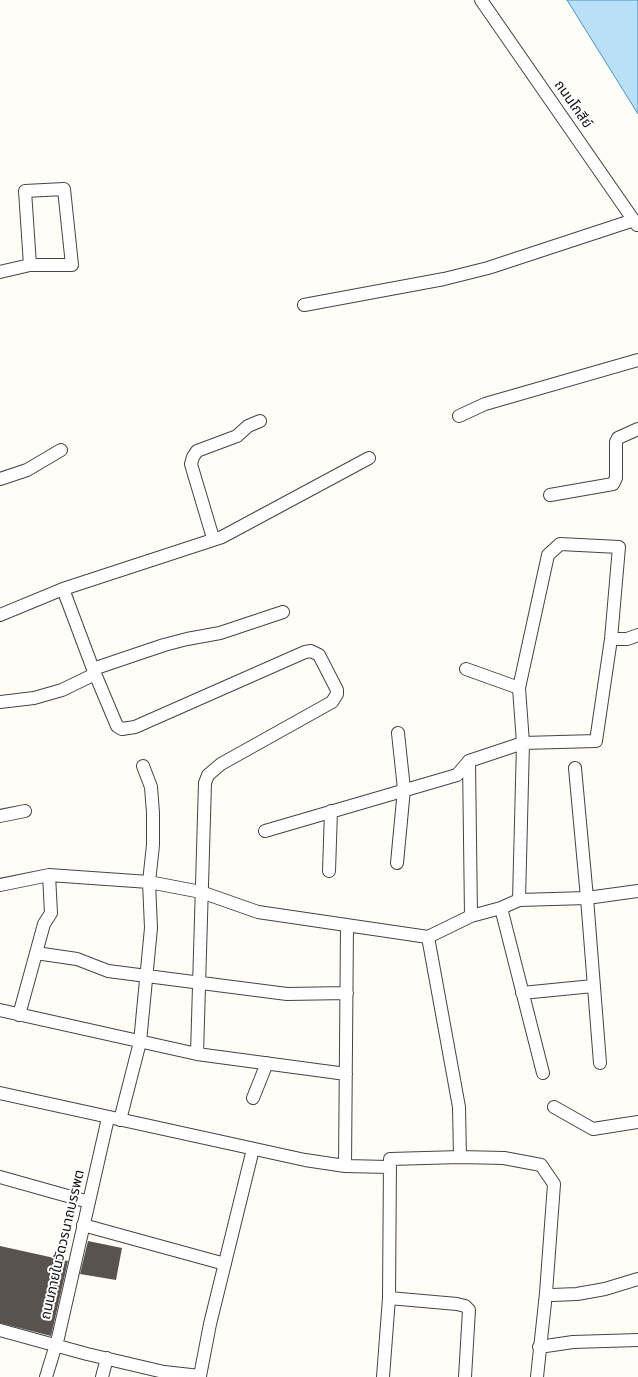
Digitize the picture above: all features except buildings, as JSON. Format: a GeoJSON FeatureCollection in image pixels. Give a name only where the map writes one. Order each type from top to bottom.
{"type":"FeatureCollection","features":[{"type":"Feature","properties":{"kind":"street","name":"ถนนโกสีย์"},"geometry":{"type":"LineString","coordinates":[[481,0],[636,223]]}},
{"type":"Feature","properties":{"kind":"street"},"geometry":{"type":"LineString","coordinates":[[0,272],[18,266],[72,265],[64,189],[25,191],[30,265]]}},
{"type":"Feature","properties":{"kind":"street"},"geometry":{"type":"LineString","coordinates":[[304,305],[444,279],[488,268],[636,223]]}},
{"type":"Feature","properties":{"kind":"street"},"geometry":{"type":"LineString","coordinates":[[459,416],[485,404],[638,360]]}},
{"type":"Feature","properties":{"kind":"street"},"geometry":{"type":"LineString","coordinates":[[213,538],[191,464],[193,457],[197,451],[237,436],[248,426],[260,421]]}},
{"type":"Feature","properties":{"kind":"street"},"geometry":{"type":"LineString","coordinates":[[550,495],[613,484],[616,478],[616,442],[618,438],[638,430]]}},
{"type":"Feature","properties":{"kind":"street"},"geometry":{"type":"LineString","coordinates":[[0,479],[27,470],[61,450]]}},
{"type":"Feature","properties":{"kind":"street"},"geometry":{"type":"LineString","coordinates":[[0,615],[63,590],[213,538],[222,537],[369,458]]}},
{"type":"Feature","properties":{"kind":"street"},"geometry":{"type":"LineString","coordinates":[[265,831],[404,789],[457,775],[468,761],[523,743],[596,741],[611,639],[619,547],[560,544],[548,555],[519,688],[523,743],[519,900]]}},
{"type":"Feature","properties":{"kind":"street"},"geometry":{"type":"LineString","coordinates":[[63,590],[94,671],[118,726],[122,729],[135,727],[304,652],[311,651],[319,655],[337,690],[337,694],[332,702],[220,764],[208,775],[205,783],[200,892],[200,982],[197,1054]]}},
{"type":"Feature","properties":{"kind":"street"},"geometry":{"type":"LineString","coordinates":[[0,702],[34,698],[62,690],[94,671],[164,645],[220,633],[283,612]]}},
{"type":"Feature","properties":{"kind":"street"},"geometry":{"type":"LineString","coordinates":[[611,639],[627,639],[638,635]]}},
{"type":"Feature","properties":{"kind":"street"},"geometry":{"type":"LineString","coordinates":[[466,669],[519,688]]}},
{"type":"Feature","properties":{"kind":"street"},"geometry":{"type":"LineString","coordinates":[[398,733],[404,789],[398,863]]}},
{"type":"Feature","properties":{"kind":"street"},"geometry":{"type":"LineString","coordinates":[[468,761],[471,916]]}},
{"type":"Feature","properties":{"kind":"street","name":"ถนนภายในวัดวรนาถบรรพต"},"geometry":{"type":"LineString","coordinates":[[46,1377],[56,1344],[89,1202],[114,1119],[140,1042],[148,975],[151,928],[149,882],[153,845],[151,787],[143,766]]}},
{"type":"Feature","properties":{"kind":"street"},"geometry":{"type":"LineString","coordinates":[[575,768],[600,1063]]}},
{"type":"Feature","properties":{"kind":"street"},"geometry":{"type":"LineString","coordinates":[[0,816],[25,811]]}},
{"type":"Feature","properties":{"kind":"street"},"geometry":{"type":"LineString","coordinates":[[329,871],[331,811]]}},
{"type":"Feature","properties":{"kind":"street"},"geometry":{"type":"LineString","coordinates":[[19,1015],[44,924],[51,913],[49,875]]}},
{"type":"Feature","properties":{"kind":"street"},"geometry":{"type":"LineString","coordinates":[[0,885],[49,875],[149,882],[200,892],[258,912],[428,937],[471,916],[501,908],[519,900],[587,898],[638,891]]}},
{"type":"Feature","properties":{"kind":"street"},"geometry":{"type":"LineString","coordinates":[[501,908],[543,1073]]}},
{"type":"Feature","properties":{"kind":"street"},"geometry":{"type":"LineString","coordinates":[[345,1166],[348,925]]}},
{"type":"Feature","properties":{"kind":"street"},"geometry":{"type":"LineString","coordinates":[[428,937],[459,1107],[460,1157]]}},
{"type":"Feature","properties":{"kind":"street"},"geometry":{"type":"LineString","coordinates":[[36,954],[77,959],[108,971],[287,994],[347,993]]}},
{"type":"Feature","properties":{"kind":"street"},"geometry":{"type":"LineString","coordinates":[[522,993],[593,986]]}},
{"type":"Feature","properties":{"kind":"street"},"geometry":{"type":"LineString","coordinates":[[0,1010],[197,1054],[346,1074]]}},
{"type":"Feature","properties":{"kind":"street"},"geometry":{"type":"LineString","coordinates":[[253,1098],[267,1063]]}},
{"type":"Feature","properties":{"kind":"street"},"geometry":{"type":"LineString","coordinates":[[0,1093],[253,1149],[345,1166],[389,1167]]}},
{"type":"Feature","properties":{"kind":"street"},"geometry":{"type":"LineString","coordinates":[[554,1107],[593,1128],[638,1122]]}},
{"type":"Feature","properties":{"kind":"street"},"geometry":{"type":"LineString","coordinates":[[0,1330],[164,1372],[203,1376],[210,1324],[253,1149]]}},
{"type":"Feature","properties":{"kind":"street"},"geometry":{"type":"LineString","coordinates":[[383,1377],[389,1298],[390,1159],[460,1157],[504,1158],[541,1165],[554,1184],[546,1293],[539,1346],[537,1377]]}},
{"type":"Feature","properties":{"kind":"street"},"geometry":{"type":"LineString","coordinates":[[0,1177],[89,1202]]}},
{"type":"Feature","properties":{"kind":"street"},"geometry":{"type":"LineString","coordinates":[[83,1225],[225,1264]]}},
{"type":"Feature","properties":{"kind":"street"},"geometry":{"type":"LineString","coordinates":[[546,1293],[552,1295],[577,1294],[605,1289],[638,1279]]}},
{"type":"Feature","properties":{"kind":"street"},"geometry":{"type":"LineString","coordinates":[[389,1298],[457,1304],[465,1306],[469,1310],[465,1377]]}},
{"type":"Feature","properties":{"kind":"street"},"geometry":{"type":"LineString","coordinates":[[539,1346],[572,1342],[638,1340]]}},
{"type":"Feature","properties":{"kind":"street"},"geometry":{"type":"LineString","coordinates":[[102,1377],[107,1358]]}},
{"type":"Feature","properties":{"kind":"water"},"geometry":{"type":"Polygon","coordinates":[[[567,0],[638,0],[638,114],[567,0]]]}}]}
